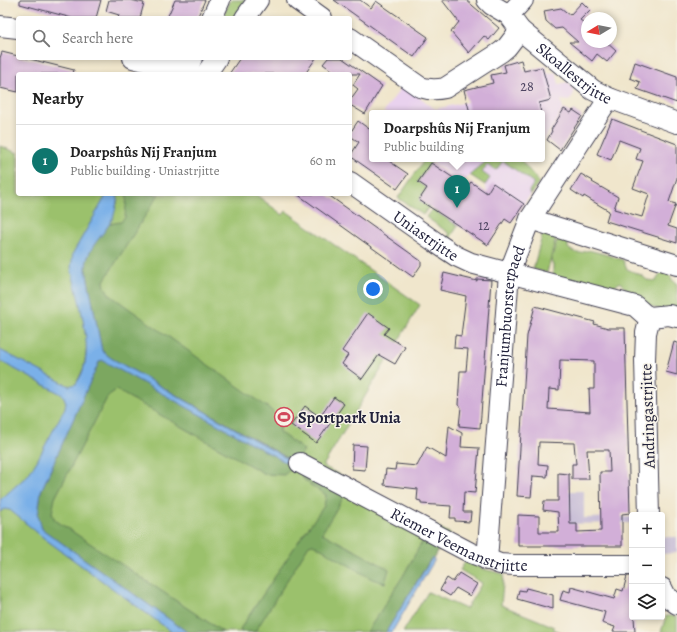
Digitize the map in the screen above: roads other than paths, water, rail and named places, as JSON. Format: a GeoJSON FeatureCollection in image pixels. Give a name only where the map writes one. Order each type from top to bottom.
{"type":"FeatureCollection","features":[{"type":"Feature","properties":{"kind":"street"},"geometry":{"type":"LineString","coordinates":[[213,16],[220,0]]}},
{"type":"Feature","properties":{"kind":"street"},"geometry":{"type":"LineString","coordinates":[[246,16],[258,0]]}},
{"type":"Feature","properties":{"kind":"street"},"geometry":{"type":"LineString","coordinates":[[297,0],[319,16]]}},
{"type":"Feature","properties":{"kind":"street","name":"Skoallestrjitte"},"geometry":{"type":"LineString","coordinates":[[487,0],[515,22],[593,90],[609,98],[677,123]]}},
{"type":"Feature","properties":{"kind":"street"},"geometry":{"type":"LineString","coordinates":[[352,39],[413,82],[428,89],[437,90],[445,88],[507,47],[523,0]]}},
{"type":"Feature","properties":{"kind":"street"},"geometry":{"type":"LineString","coordinates":[[0,26],[16,28]]}},
{"type":"Feature","properties":{"kind":"street"},"geometry":{"type":"LineString","coordinates":[[143,60],[188,69],[212,60]]}},
{"type":"Feature","properties":{"kind":"street","name":"Franjumbuorsterpaed"},"geometry":{"type":"LineString","coordinates":[[487,560],[509,273],[530,219],[609,98]]}},
{"type":"Feature","properties":{"kind":"street","name":"Uniastrjitte"},"geometry":{"type":"LineString","coordinates":[[352,183],[456,256],[471,263],[635,306],[650,317]]}},
{"type":"Feature","properties":{"kind":"street"},"geometry":{"type":"LineString","coordinates":[[530,219],[677,265]]}},
{"type":"Feature","properties":{"kind":"street"},"geometry":{"type":"LineString","coordinates":[[650,317],[669,315],[677,317]]}},
{"type":"Feature","properties":{"kind":"street","name":"Andringastrjitte"},"geometry":{"type":"LineString","coordinates":[[650,317],[646,333],[645,360],[650,512]]}},
{"type":"Feature","properties":{"kind":"street","name":"Riemer Veemanstrjitte"},"geometry":{"type":"LineString","coordinates":[[300,463],[487,560],[514,566],[629,565]]}},
{"type":"Feature","properties":{"kind":"street"},"geometry":{"type":"LineString","coordinates":[[665,594],[677,604]]}},
{"type":"Feature","properties":{"kind":"water"},"geometry":{"type":"Polygon","coordinates":[[[106,196],[118,196],[114,215],[92,248],[86,270],[102,351],[111,358],[288,459],[287,462],[285,462],[102,360],[99,362],[41,491],[38,515],[42,529],[187,632],[172,632],[45,539],[10,510],[4,509],[0,512],[0,500],[28,475],[65,408],[66,402],[63,395],[0,361],[0,350],[69,386],[76,384],[83,369],[86,356],[86,344],[83,318],[71,268],[73,253],[106,196]]]}},
{"type":"Feature","properties":{"kind":"water"},"geometry":{"type":"Polygon","coordinates":[[[432,558],[434,561],[392,632],[386,632],[432,558]]]}},
{"type":"Feature","properties":{"kind":"place","name":"Doarpshûs Nij Franjum"},"geometry":{"type":"Point","coordinates":[457,208]}},
{"type":"Feature","properties":{"kind":"place","name":"Sportpark Unia"},"geometry":{"type":"Point","coordinates":[284,417]}}]}
